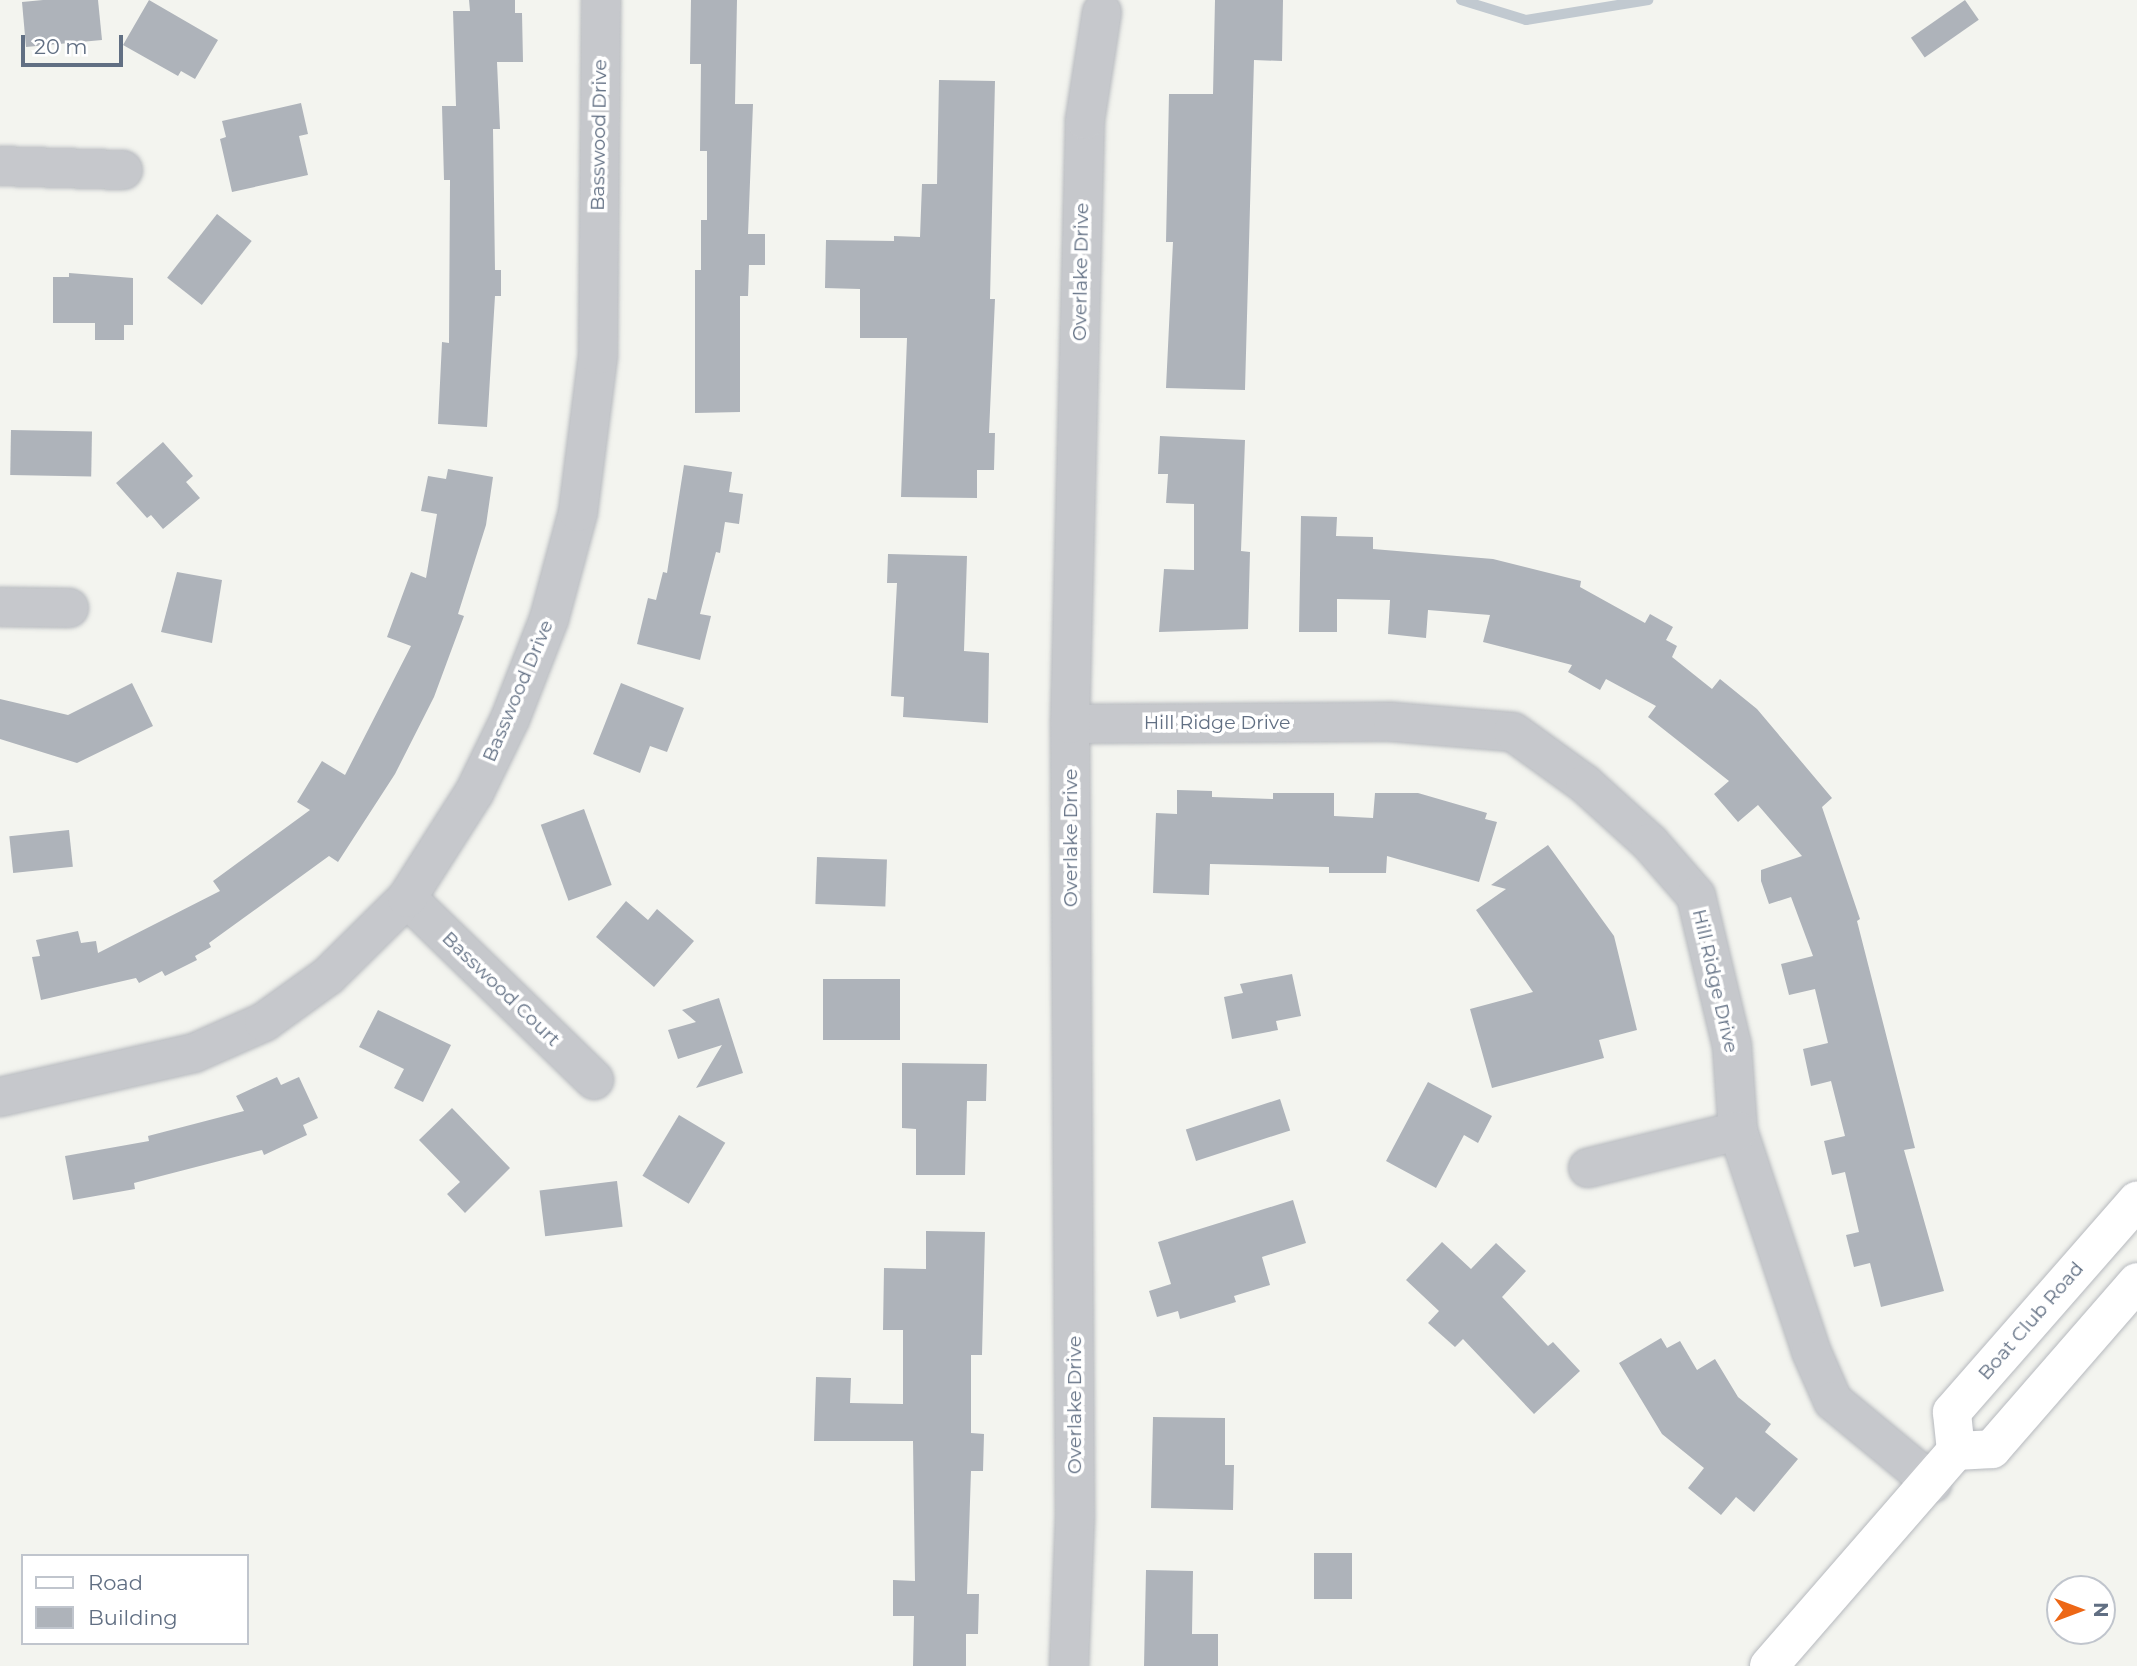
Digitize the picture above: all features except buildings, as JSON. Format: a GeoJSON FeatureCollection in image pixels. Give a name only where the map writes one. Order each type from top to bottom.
{"type":"FeatureCollection","features":[{"type":"Feature","properties":{"kind":"main road","name":"Boat Club Road"},"geometry":{"type":"LineString","coordinates":[[1956,1451],[1952,1412],[2137,1201]]}},
{"type":"Feature","properties":{"kind":"main road"},"geometry":{"type":"LineString","coordinates":[[1769,1666],[1932,1483],[1956,1451],[1992,1448],[2137,1282]]}},
{"type":"Feature","properties":{"kind":"street","name":"Basswood Drive"},"geometry":{"type":"LineString","coordinates":[[0,1097],[194,1054],[264,1022],[328,976],[407,898],[474,793],[510,719],[549,619],[578,512],[598,355],[601,0]]}},
{"type":"Feature","properties":{"kind":"street","name":"Overlake Drive"},"geometry":{"type":"LineString","coordinates":[[1069,1666],[1075,1516],[1070,724],[1085,120],[1102,12]]}},
{"type":"Feature","properties":{"kind":"street"},"geometry":{"type":"LineString","coordinates":[[0,166],[123,170]]}},
{"type":"Feature","properties":{"kind":"street"},"geometry":{"type":"LineString","coordinates":[[0,607],[69,608]]}},
{"type":"Feature","properties":{"kind":"street","name":"Hill Ridge Drive"},"geometry":{"type":"LineString","coordinates":[[1070,724],[1392,722],[1513,732],[1585,784],[1650,843],[1696,896],[1732,1046],[1738,1131],[1811,1351],[1833,1401],[1932,1483]]}},
{"type":"Feature","properties":{"kind":"street","name":"Basswood Court"},"geometry":{"type":"LineString","coordinates":[[407,898],[594,1080]]}},
{"type":"Feature","properties":{"kind":"street"},"geometry":{"type":"LineString","coordinates":[[1588,1168],[1738,1131]]}},
{"type":"Feature","properties":{"kind":"waterway"},"geometry":{"type":"LineString","coordinates":[[1461,0],[1526,20],[1648,0]]}}]}
